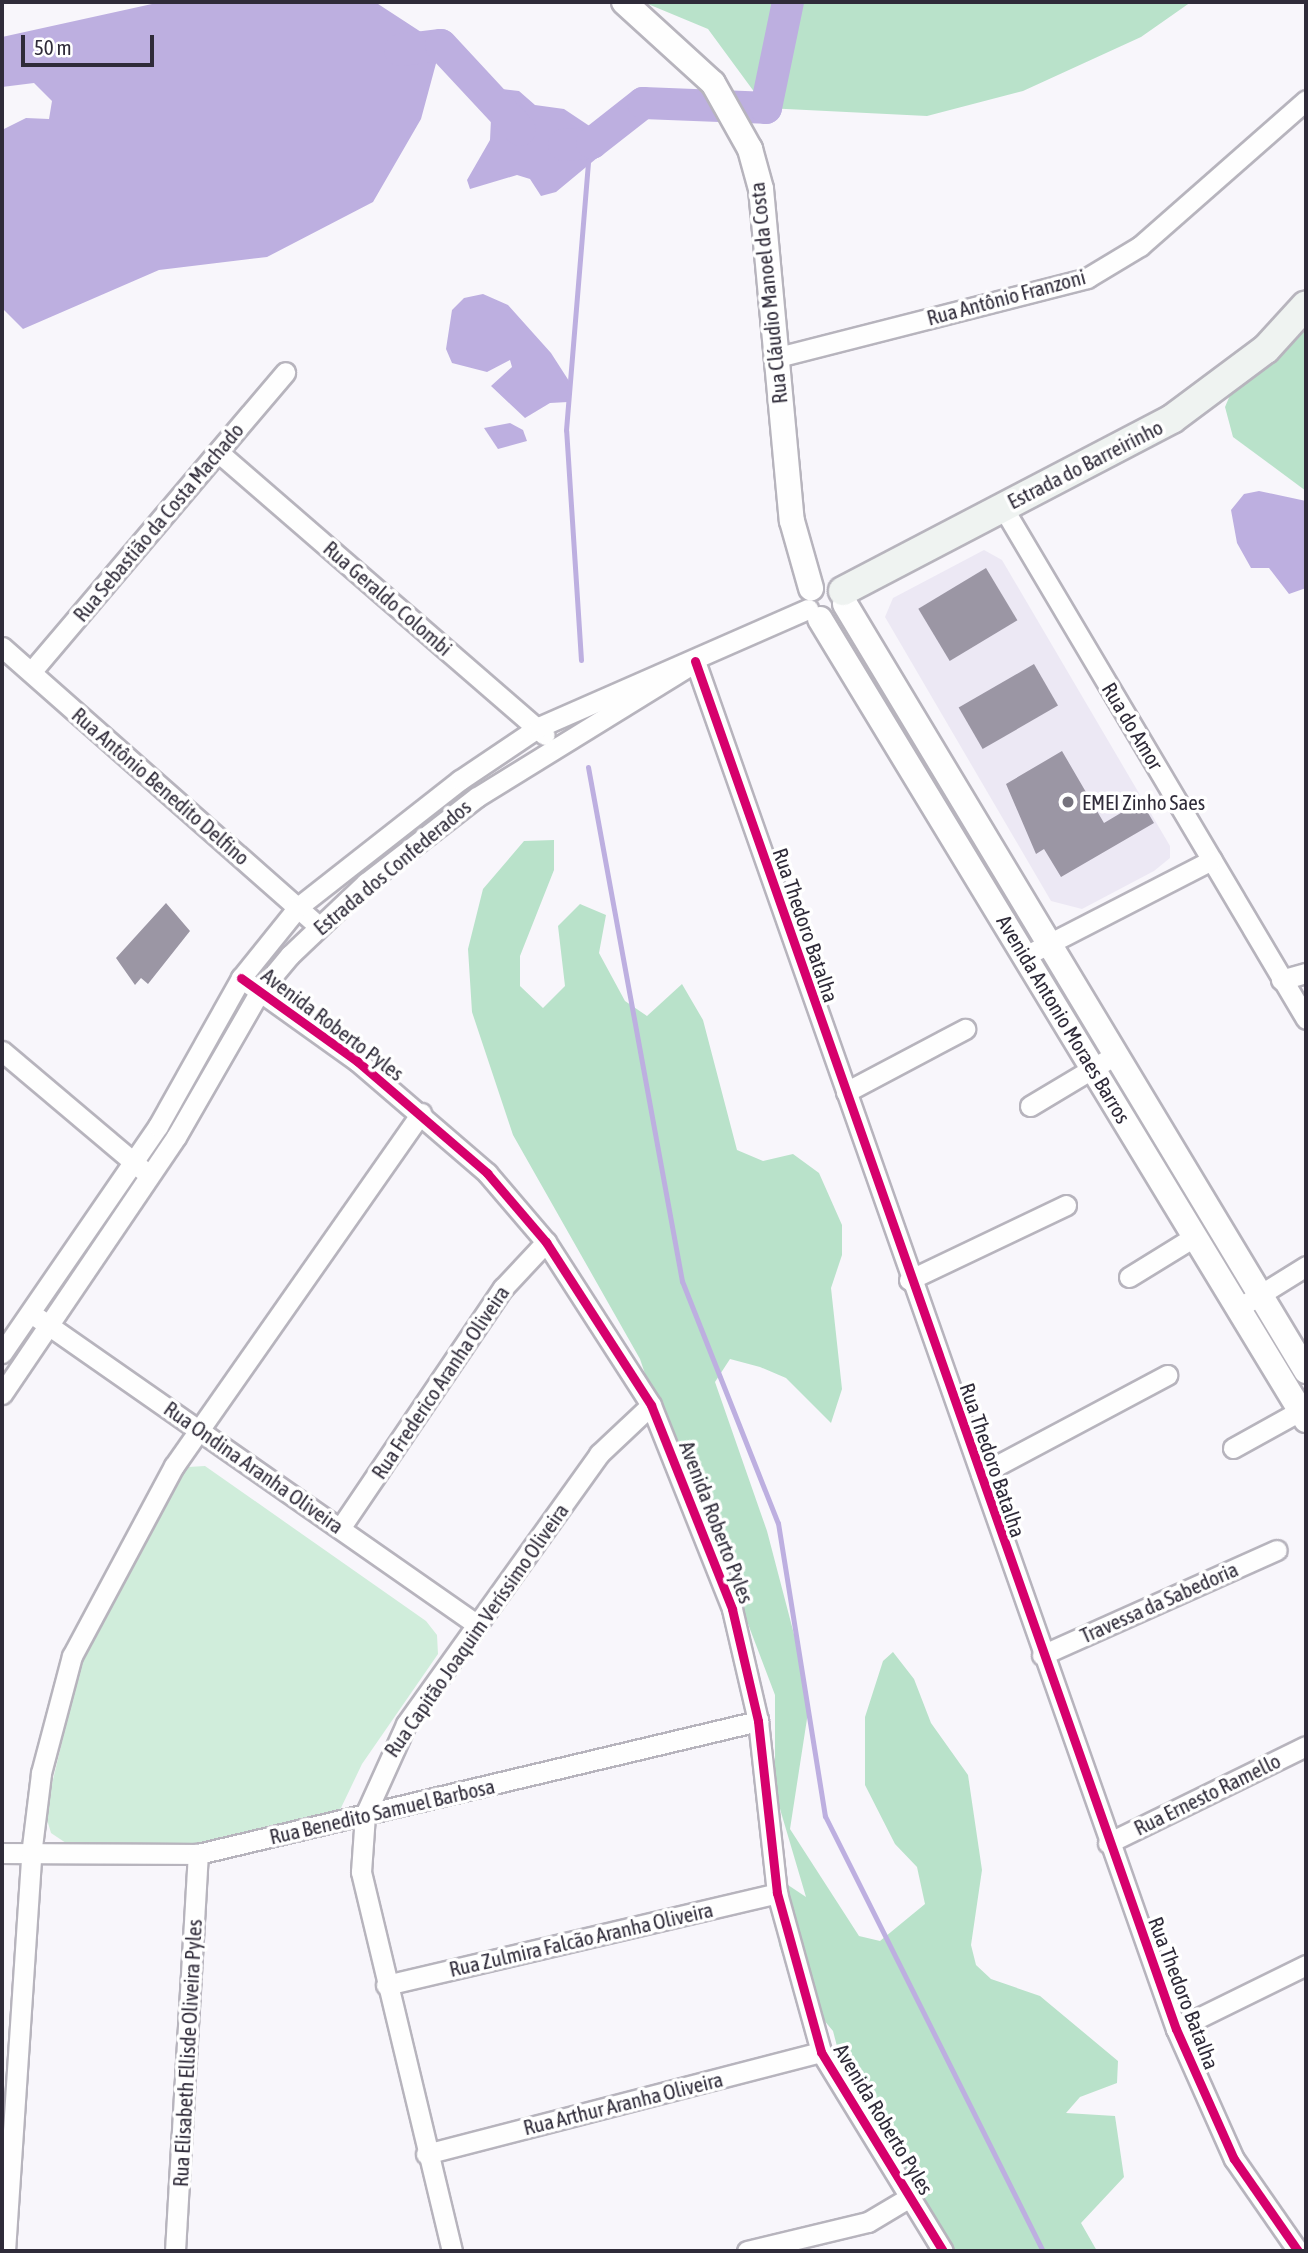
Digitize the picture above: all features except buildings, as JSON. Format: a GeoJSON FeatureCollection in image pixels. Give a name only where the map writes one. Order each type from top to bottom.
{"type":"FeatureCollection","features":[{"type":"Feature","properties":{"kind":"main road","name":"Estrada do Barreirinho"},"geometry":{"type":"LineString","coordinates":[[844,598],[1002,506],[1172,419],[1266,349],[1306,305]]}},
{"type":"Feature","properties":{"kind":"street","name":"Rua Cláudio Manoel da Costa"},"geometry":{"type":"LineString","coordinates":[[624,2],[713,83],[750,149],[761,190],[774,358],[792,521],[813,605]]}},
{"type":"Feature","properties":{"kind":"street","name":"Rua Antônio Franzoni"},"geometry":{"type":"LineString","coordinates":[[774,358],[1087,278],[1140,246],[1306,100]]}},
{"type":"Feature","properties":{"kind":"street","name":"Rua Sebastião da Costa Machado"},"geometry":{"type":"LineString","coordinates":[[31,672],[285,372]]}},
{"type":"Feature","properties":{"kind":"street","name":"Rua Geraldo Colombi"},"geometry":{"type":"LineString","coordinates":[[218,452],[539,727],[555,747]]}},
{"type":"Feature","properties":{"kind":"street","name":"Rua do Amor"},"geometry":{"type":"LineString","coordinates":[[1002,506],[1306,1019]]}},
{"type":"Feature","properties":{"kind":"street"},"geometry":{"type":"LineString","coordinates":[[828,582],[844,598],[839,615],[813,605],[828,582]]}},
{"type":"Feature","properties":{"kind":"street","name":"Avenida Antonio Moraes Barros"},"geometry":{"type":"LineString","coordinates":[[844,598],[1306,1371]]}},
{"type":"Feature","properties":{"kind":"street","name":"Estrada dos Confederados"},"geometry":{"type":"LineString","coordinates":[[2,1353],[133,1162],[241,978],[298,907],[460,779],[539,727],[653,673],[695,661],[813,605]]}},
{"type":"Feature","properties":{"kind":"street","name":"Avenida Antonio Moraes Barros"},"geometry":{"type":"LineString","coordinates":[[813,605],[1302,1416]]}},
{"type":"Feature","properties":{"kind":"street","name":"Rua Antônio Benedito Delfino"},"geometry":{"type":"LineString","coordinates":[[2,647],[318,926]]}},
{"type":"Feature","properties":{"kind":"street","name":"Estrada dos Confederados"},"geometry":{"type":"LineString","coordinates":[[2,1394],[150,1175],[260,992],[318,926],[477,797],[555,747],[660,689],[695,661]]}},
{"type":"Feature","properties":{"kind":"street","name":"Rua Thedoro Batalha"},"geometry":{"type":"LineString","coordinates":[[695,661],[909,1280],[981,1474],[1108,1843],[1176,2029],[1234,2159],[1298,2251]]}},
{"type":"Feature","properties":{"kind":"street"},"geometry":{"type":"LineString","coordinates":[[1026,956],[1212,860]]}},
{"type":"Feature","properties":{"kind":"street"},"geometry":{"type":"LineString","coordinates":[[1281,980],[1306,973]]}},
{"type":"Feature","properties":{"kind":"street","name":"Avenida Roberto Pyles"},"geometry":{"type":"LineString","coordinates":[[241,978],[421,1113],[487,1173],[546,1242],[651,1405],[732,1609],[758,1721],[776,1893],[821,2052],[943,2251]]}},
{"type":"Feature","properties":{"kind":"street"},"geometry":{"type":"LineString","coordinates":[[846,1092],[965,1029]]}},
{"type":"Feature","properties":{"kind":"street"},"geometry":{"type":"LineString","coordinates":[[2,1051],[150,1175]]}},
{"type":"Feature","properties":{"kind":"street"},"geometry":{"type":"LineString","coordinates":[[1030,1107],[1117,1054]]}},
{"type":"Feature","properties":{"kind":"street"},"geometry":{"type":"LineString","coordinates":[[5,2251],[32,1855],[41,1773],[72,1656],[135,1529],[200,1430],[421,1113]]}},
{"type":"Feature","properties":{"kind":"street"},"geometry":{"type":"LineString","coordinates":[[909,1280],[1066,1205]]}},
{"type":"Feature","properties":{"kind":"street"},"geometry":{"type":"LineString","coordinates":[[1129,1277],[1194,1237]]}},
{"type":"Feature","properties":{"kind":"street","name":"Rua Frederico Aranha Oliveira"},"geometry":{"type":"LineString","coordinates":[[341,1527],[503,1288],[546,1242]]}},
{"type":"Feature","properties":{"kind":"street"},"geometry":{"type":"LineString","coordinates":[[1237,1309],[1306,1266]]}},
{"type":"Feature","properties":{"kind":"street","name":"Rua Ondina Aranha Oliveira"},"geometry":{"type":"LineString","coordinates":[[30,1312],[476,1624]]}},
{"type":"Feature","properties":{"kind":"street"},"geometry":{"type":"LineString","coordinates":[[981,1474],[1167,1375]]}},
{"type":"Feature","properties":{"kind":"street","name":"Rua Capitão Joaquim Veríssimo Oliveira"},"geometry":{"type":"LineString","coordinates":[[452,2251],[426,2154],[361,1872],[365,1815],[392,1746],[476,1624],[599,1454],[651,1405]]}},
{"type":"Feature","properties":{"kind":"street"},"geometry":{"type":"LineString","coordinates":[[1233,1448],[1302,1416]]}},
{"type":"Feature","properties":{"kind":"street","name":"Travessa da Sabedoria"},"geometry":{"type":"LineString","coordinates":[[1042,1655],[1277,1550]]}},
{"type":"Feature","properties":{"kind":"street","name":"Rua Benedito Samuel Barbosa"},"geometry":{"type":"LineString","coordinates":[[2,1853],[198,1854],[758,1721]]}},
{"type":"Feature","properties":{"kind":"street","name":"Rua Ernesto Ramello"},"geometry":{"type":"LineString","coordinates":[[1108,1843],[1306,1746]]}},
{"type":"Feature","properties":{"kind":"street","name":"Rua Elisabeth Ellisde Oliveira Pyles"},"geometry":{"type":"LineString","coordinates":[[174,2251],[198,1854]]}},
{"type":"Feature","properties":{"kind":"street","name":"Rua Zulmira Falcão Aranha Oliveira"},"geometry":{"type":"LineString","coordinates":[[386,1985],[776,1893]]}},
{"type":"Feature","properties":{"kind":"street"},"geometry":{"type":"LineString","coordinates":[[1176,2029],[1306,1965]]}},
{"type":"Feature","properties":{"kind":"street","name":"Rua Arthur Aranha Oliveira"},"geometry":{"type":"LineString","coordinates":[[426,2154],[821,2052]]}},
{"type":"Feature","properties":{"kind":"street"},"geometry":{"type":"LineString","coordinates":[[747,2251],[868,2222],[910,2197]]}},
{"type":"Feature","properties":{"kind":"shaded area"},"geometry":{"type":"Polygon","coordinates":[[[161,2],[375,2],[441,45],[421,119],[373,202],[267,257],[159,270],[23,329],[2,308],[2,130],[26,118],[49,119],[52,101],[34,83],[2,87],[2,37],[161,2]]]}},
{"type":"Feature","properties":{"kind":"shaded area"},"geometry":{"type":"Polygon","coordinates":[[[502,89],[519,91],[535,105],[564,109],[603,135],[603,153],[556,192],[541,196],[530,179],[517,175],[470,189],[467,180],[490,140],[492,98],[502,89]]]}},
{"type":"Feature","properties":{"kind":"shaded area"},"geometry":{"type":"Polygon","coordinates":[[[483,294],[508,305],[551,353],[569,381],[568,402],[550,403],[525,418],[491,386],[512,367],[510,360],[487,372],[452,363],[446,349],[452,310],[464,298],[483,294]]]}},
{"type":"Feature","properties":{"kind":"shaded area"},"geometry":{"type":"Polygon","coordinates":[[[510,423],[523,430],[527,441],[498,449],[484,428],[510,423]]]}},
{"type":"Feature","properties":{"kind":"shaded area"},"geometry":{"type":"Polygon","coordinates":[[[1259,491],[1306,501],[1306,588],[1289,594],[1269,568],[1251,568],[1237,543],[1231,510],[1244,494],[1259,491]]]}},
{"type":"Feature","properties":{"kind":"shaded area"},"geometry":{"type":"Polygon","coordinates":[[[984,550],[1002,560],[1170,846],[1170,858],[1154,871],[1082,909],[1051,901],[885,617],[893,598],[984,550]]]}},
{"type":"Feature","properties":{"kind":"green space"},"geometry":{"type":"Polygon","coordinates":[[[643,2],[1191,2],[1141,37],[1023,91],[927,116],[766,108],[708,29],[643,2]]]}},
{"type":"Feature","properties":{"kind":"green space"},"geometry":{"type":"Polygon","coordinates":[[[1306,318],[1306,491],[1233,437],[1225,407],[1236,381],[1306,318]]]}},
{"type":"Feature","properties":{"kind":"green space"},"geometry":{"type":"Polygon","coordinates":[[[554,840],[554,870],[520,956],[520,986],[543,1008],[565,986],[558,926],[580,904],[606,915],[599,953],[625,1001],[647,1016],[682,984],[703,1020],[737,1150],[763,1161],[793,1154],[819,1173],[842,1225],[842,1255],[831,1288],[842,1389],[831,1423],[786,1378],[760,1367],[730,1359],[715,1382],[767,1531],[801,1661],[809,1706],[790,1829],[859,1936],[880,1941],[925,1904],[917,1867],[895,1844],[865,1785],[865,1717],[883,1661],[893,1652],[914,1679],[931,1723],[968,1775],[982,1870],[971,1945],[976,1965],[991,1979],[1040,1996],[1118,2061],[1117,2083],[1080,2097],[1066,2113],[1115,2116],[1124,2177],[1081,2223],[1097,2251],[950,2251],[925,2219],[844,2073],[833,2031],[792,1982],[779,1945],[773,1875],[806,1897],[775,1792],[775,1695],[734,1587],[730,1553],[663,1427],[640,1359],[513,1135],[472,1012],[468,949],[483,889],[524,841],[554,840]]]}},
{"type":"Feature","properties":{"kind":"green space"},"geometry":{"type":"Polygon","coordinates":[[[205,1466],[426,1621],[437,1635],[438,1654],[362,1764],[340,1810],[208,1843],[66,1843],[51,1833],[45,1813],[79,1671],[117,1584],[177,1479],[188,1467],[205,1466]]]}},
{"type":"Feature","properties":{"kind":"waterway"},"geometry":{"type":"LineString","coordinates":[[564,145],[592,143],[643,103],[766,108],[788,2]]}},
{"type":"Feature","properties":{"kind":"waterway"},"geometry":{"type":"LineString","coordinates":[[400,50],[441,45],[520,130]]}},
{"type":"Feature","properties":{"kind":"waterway"},"geometry":{"type":"LineString","coordinates":[[581,660],[566,430],[588,160]]}},
{"type":"Feature","properties":{"kind":"waterway"},"geometry":{"type":"LineString","coordinates":[[588,767],[682,1281],[778,1523],[825,1816],[1043,2251]]}},
{"type":"Feature","properties":{"kind":"cycle path"},"geometry":{"type":"LineString","coordinates":[[695,661],[1176,2029],[1234,2159],[1298,2251]]}},
{"type":"Feature","properties":{"kind":"cycle path"},"geometry":{"type":"LineString","coordinates":[[241,978],[357,1061],[487,1173],[546,1242],[651,1405],[732,1609],[758,1721],[777,1893],[821,2052],[943,2251]]}},
{"type":"Feature","properties":{"kind":"place","name":"EMEI Zinho Saes"},"geometry":{"type":"Point","coordinates":[1068,802]}}]}
